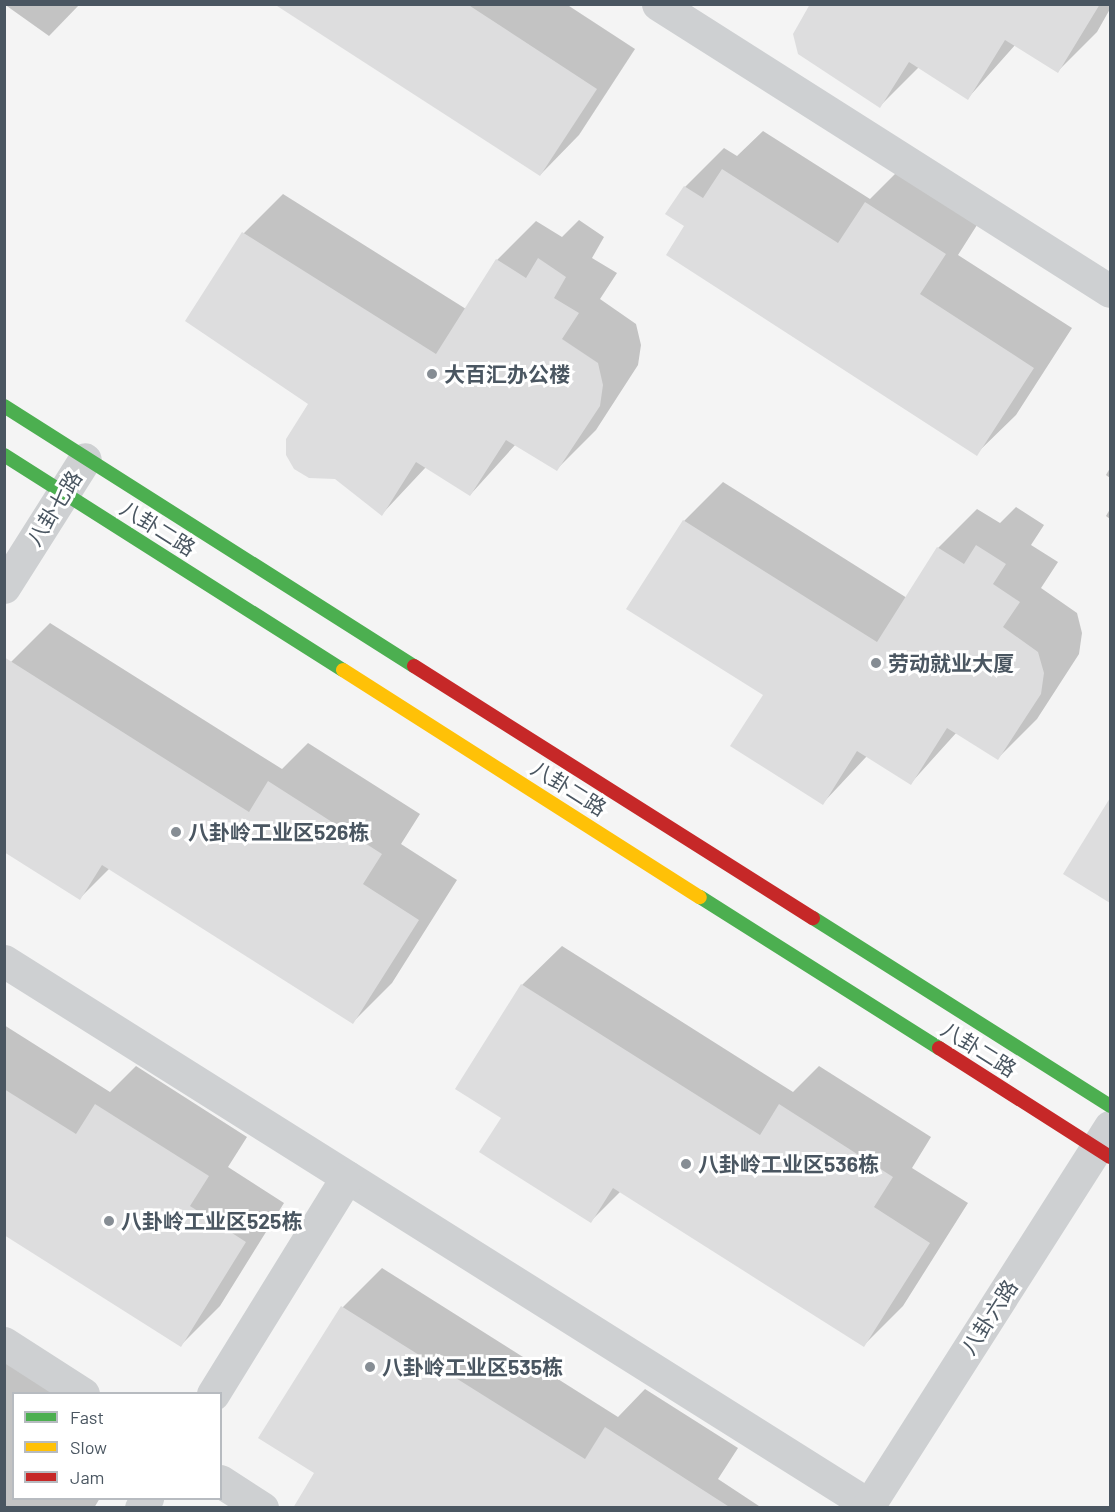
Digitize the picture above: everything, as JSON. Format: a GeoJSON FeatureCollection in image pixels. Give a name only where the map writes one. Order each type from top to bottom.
{"type":"FeatureCollection","features":[{"type":"Feature","properties":{"kind":"street"},"geometry":{"type":"LineString","coordinates":[[658,4],[1110,291]]}},
{"type":"Feature","properties":{"kind":"street","name":"八卦二路"},"geometry":{"type":"LineString","coordinates":[[4,406],[1110,1106]]}},
{"type":"Feature","properties":{"kind":"street","name":"八卦二路"},"geometry":{"type":"LineString","coordinates":[[4,455],[1106,1144]]}},
{"type":"Feature","properties":{"kind":"street","name":"八卦七路"},"geometry":{"type":"LineString","coordinates":[[4,587],[85,459]]}},
{"type":"Feature","properties":{"kind":"street"},"geometry":{"type":"LineString","coordinates":[[4,961],[868,1507]]}},
{"type":"Feature","properties":{"kind":"street","name":"八卦六路"},"geometry":{"type":"LineString","coordinates":[[868,1507],[1106,1144]]}},
{"type":"Feature","properties":{"kind":"street"},"geometry":{"type":"LineString","coordinates":[[214,1392],[347,1177]]}},
{"type":"Feature","properties":{"kind":"street"},"geometry":{"type":"LineString","coordinates":[[4,1343],[80,1392]]}},
{"type":"Feature","properties":{"kind":"street"},"geometry":{"type":"LineString","coordinates":[[222,1482],[262,1508]]}},
{"type":"Feature","properties":{"kind":"building"},"geometry":{"type":"Polygon","coordinates":[[[274,4],[467,4],[597,89],[540,176],[274,4]]]}},
{"type":"Feature","properties":{"kind":"building"},"geometry":{"type":"Polygon","coordinates":[[[810,4],[1100,4],[1058,73],[1005,40],[968,100],[909,62],[880,108],[798,54],[793,34],[810,4]]]}},
{"type":"Feature","properties":{"kind":"building"},"geometry":{"type":"Polygon","coordinates":[[[722,169],[838,243],[865,202],[946,254],[920,294],[1034,368],[977,456],[666,255],[684,226],[665,214],[684,186],[703,198],[722,169]]]}},
{"type":"Feature","properties":{"kind":"building","name":"大百汇办公楼"},"geometry":{"type":"Polygon","coordinates":[[[242,232],[436,354],[496,259],[526,278],[538,258],[566,277],[554,298],[579,313],[562,339],[598,363],[603,385],[600,406],[557,471],[506,440],[470,496],[416,462],[382,516],[335,479],[309,478],[294,469],[286,455],[286,439],[308,404],[185,321],[242,232]]]}},
{"type":"Feature","properties":{"kind":"building","name":"劳动就业大厦"},"geometry":{"type":"Polygon","coordinates":[[[683,520],[877,642],[937,547],[964,564],[976,545],[1006,564],[993,584],[1020,602],[1003,627],[1038,652],[1044,673],[1041,694],[998,760],[947,728],[911,785],[857,751],[823,805],[730,746],[763,695],[626,609],[683,520]]]}},
{"type":"Feature","properties":{"kind":"building","name":"八卦岭工业区526栋"},"geometry":{"type":"Polygon","coordinates":[[[4,657],[249,812],[268,781],[382,854],[363,884],[419,920],[353,1024],[102,865],[80,900],[4,852],[4,657]]]}},
{"type":"Feature","properties":{"kind":"building"},"geometry":{"type":"Polygon","coordinates":[[[1110,798],[1110,903],[1063,874],[1110,798]]]}},
{"type":"Feature","properties":{"kind":"building","name":"八卦岭工业区536栋"},"geometry":{"type":"Polygon","coordinates":[[[521,984],[760,1135],[779,1104],[893,1177],[874,1207],[930,1243],[864,1347],[613,1188],[591,1223],[479,1152],[501,1118],[455,1089],[521,984]]]}},
{"type":"Feature","properties":{"kind":"building","name":"八卦岭工业区525栋"},"geometry":{"type":"Polygon","coordinates":[[[4,1089],[76,1134],[95,1104],[209,1176],[190,1206],[246,1242],[181,1347],[4,1235],[4,1089]]]}},
{"type":"Feature","properties":{"kind":"building","name":"八卦岭工业区535栋"},"geometry":{"type":"Polygon","coordinates":[[[341,1306],[585,1459],[605,1427],[731,1508],[293,1508],[314,1473],[258,1438],[341,1306]]]}},
{"type":"Feature","properties":{"kind":"traffic: fast"},"geometry":{"type":"LineString","coordinates":[[4,406],[414,666]]}},
{"type":"Feature","properties":{"kind":"traffic: fast"},"geometry":{"type":"LineString","coordinates":[[4,455],[343,670]]}},
{"type":"Feature","properties":{"kind":"traffic: fast"},"geometry":{"type":"LineString","coordinates":[[700,897],[939,1048]]}},
{"type":"Feature","properties":{"kind":"traffic: fast"},"geometry":{"type":"LineString","coordinates":[[813,918],[1110,1106]]}},
{"type":"Feature","properties":{"kind":"traffic: slow"},"geometry":{"type":"LineString","coordinates":[[343,670],[700,897]]}},
{"type":"Feature","properties":{"kind":"traffic: jam"},"geometry":{"type":"LineString","coordinates":[[414,666],[813,918]]}},
{"type":"Feature","properties":{"kind":"traffic: jam"},"geometry":{"type":"LineString","coordinates":[[939,1048],[1110,1157]]}},
{"type":"Feature","properties":{"kind":"place","name":"大百汇办公楼"},"geometry":{"type":"Point","coordinates":[432,374]}},
{"type":"Feature","properties":{"kind":"place","name":"劳动就业大厦"},"geometry":{"type":"Point","coordinates":[876,663]}},
{"type":"Feature","properties":{"kind":"place","name":"八卦岭工业区526栋"},"geometry":{"type":"Point","coordinates":[176,832]}},
{"type":"Feature","properties":{"kind":"place","name":"八卦岭工业区536栋"},"geometry":{"type":"Point","coordinates":[686,1164]}},
{"type":"Feature","properties":{"kind":"place","name":"八卦岭工业区525栋"},"geometry":{"type":"Point","coordinates":[109,1221]}},
{"type":"Feature","properties":{"kind":"place","name":"八卦岭工业区535栋"},"geometry":{"type":"Point","coordinates":[370,1367]}}]}
